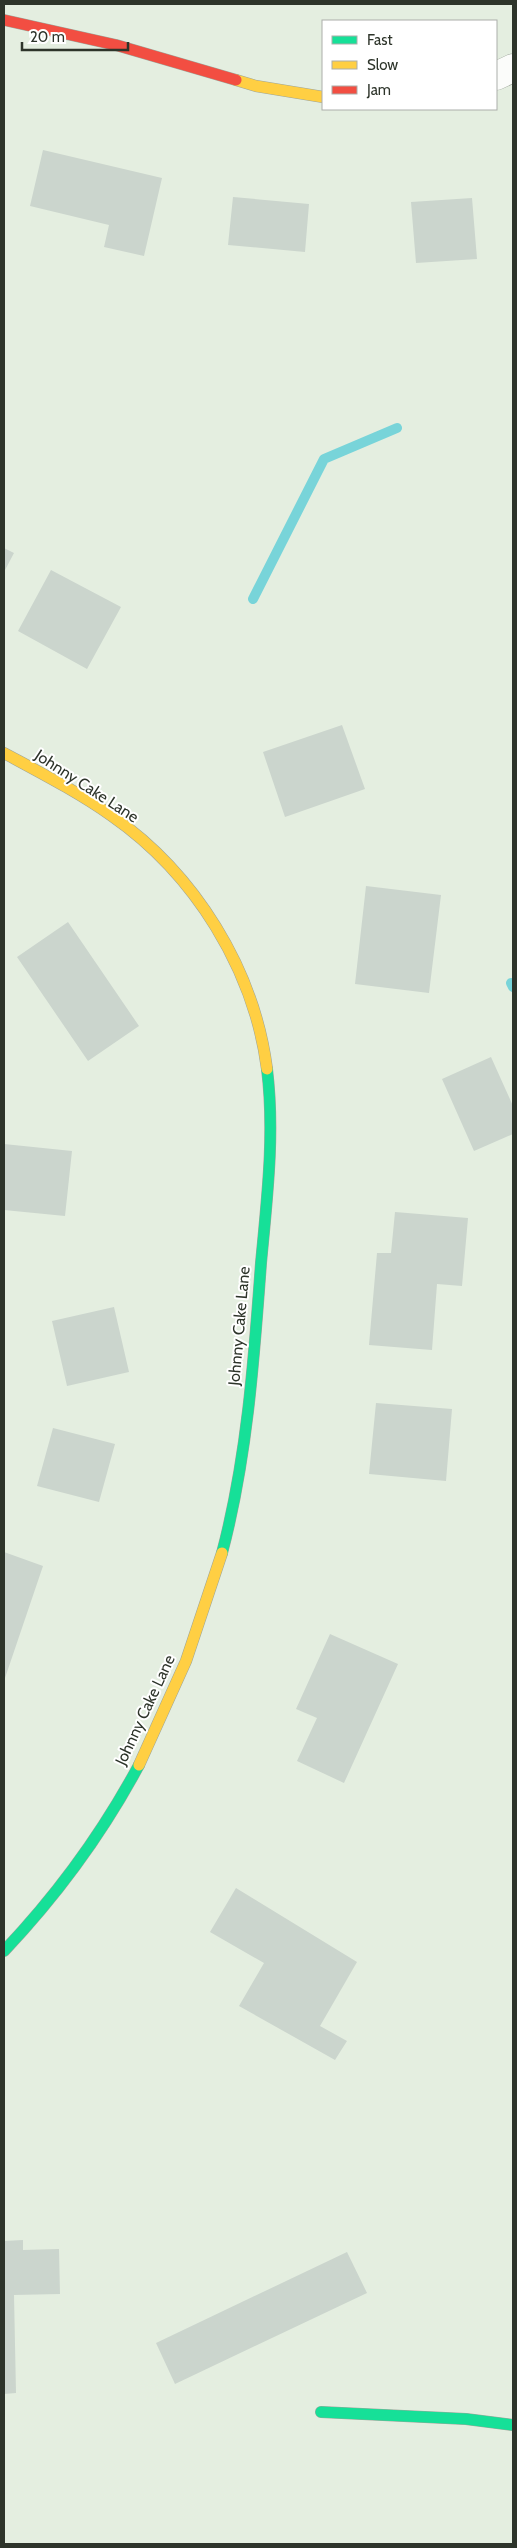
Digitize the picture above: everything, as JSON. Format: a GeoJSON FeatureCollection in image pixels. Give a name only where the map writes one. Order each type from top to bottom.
{"type":"FeatureCollection","features":[{"type":"Feature","properties":{"kind":"street"},"geometry":{"type":"LineString","coordinates":[[4,20],[116,45],[256,86],[322,97]]}},
{"type":"Feature","properties":{"kind":"street"},"geometry":{"type":"LineString","coordinates":[[497,76],[513,68]]}},
{"type":"Feature","properties":{"kind":"street","name":"Johnny Cake Lane"},"geometry":{"type":"LineString","coordinates":[[4,753],[73,792],[127,828],[174,873],[204,911],[230,952],[254,1011],[262,1042],[271,1105],[264,1236],[248,1415],[231,1517],[218,1567],[186,1663],[144,1755],[102,1830],[51,1901],[4,1952]]}},
{"type":"Feature","properties":{"kind":"street"},"geometry":{"type":"LineString","coordinates":[[321,2412],[466,2419],[513,2425]]}},
{"type":"Feature","properties":{"kind":"building"},"geometry":{"type":"Polygon","coordinates":[[[43,150],[162,178],[144,256],[104,247],[109,225],[30,206],[43,150]]]}},
{"type":"Feature","properties":{"kind":"building"},"geometry":{"type":"Polygon","coordinates":[[[233,197],[309,204],[305,252],[228,245],[233,197]]]}},
{"type":"Feature","properties":{"kind":"building"},"geometry":{"type":"Polygon","coordinates":[[[472,198],[477,259],[416,263],[411,202],[472,198]]]}},
{"type":"Feature","properties":{"kind":"building"},"geometry":{"type":"Polygon","coordinates":[[[4,548],[14,553],[4,572],[4,548]]]}},
{"type":"Feature","properties":{"kind":"building"},"geometry":{"type":"Polygon","coordinates":[[[51,570],[121,607],[87,669],[18,631],[51,570]]]}},
{"type":"Feature","properties":{"kind":"building"},"geometry":{"type":"Polygon","coordinates":[[[342,725],[365,789],[285,817],[263,752],[342,725]]]}},
{"type":"Feature","properties":{"kind":"building"},"geometry":{"type":"Polygon","coordinates":[[[366,886],[441,895],[429,993],[355,984],[366,886]]]}},
{"type":"Feature","properties":{"kind":"building"},"geometry":{"type":"Polygon","coordinates":[[[68,922],[139,1026],[88,1061],[17,957],[68,922]]]}},
{"type":"Feature","properties":{"kind":"building"},"geometry":{"type":"Polygon","coordinates":[[[491,1057],[513,1106],[513,1134],[474,1151],[442,1079],[491,1057]]]}},
{"type":"Feature","properties":{"kind":"building"},"geometry":{"type":"Polygon","coordinates":[[[4,1144],[72,1151],[65,1216],[4,1210],[4,1144]]]}},
{"type":"Feature","properties":{"kind":"building"},"geometry":{"type":"Polygon","coordinates":[[[395,1212],[468,1218],[462,1286],[437,1284],[432,1350],[369,1345],[377,1253],[391,1253],[395,1212]]]}},
{"type":"Feature","properties":{"kind":"building"},"geometry":{"type":"Polygon","coordinates":[[[114,1307],[129,1372],[67,1386],[52,1321],[114,1307]]]}},
{"type":"Feature","properties":{"kind":"building"},"geometry":{"type":"Polygon","coordinates":[[[376,1403],[452,1409],[446,1481],[369,1474],[376,1403]]]}},
{"type":"Feature","properties":{"kind":"building"},"geometry":{"type":"Polygon","coordinates":[[[53,1428],[115,1444],[99,1502],[37,1486],[53,1428]]]}},
{"type":"Feature","properties":{"kind":"building"},"geometry":{"type":"Polygon","coordinates":[[[4,1552],[43,1566],[4,1681],[4,1552]]]}},
{"type":"Feature","properties":{"kind":"building"},"geometry":{"type":"Polygon","coordinates":[[[330,1634],[398,1664],[344,1783],[297,1761],[317,1718],[296,1709],[330,1634]]]}},
{"type":"Feature","properties":{"kind":"building"},"geometry":{"type":"Polygon","coordinates":[[[236,1888],[357,1962],[320,2026],[347,2041],[335,2060],[239,2006],[264,1963],[210,1932],[236,1888]]]}},
{"type":"Feature","properties":{"kind":"building"},"geometry":{"type":"Polygon","coordinates":[[[23,2240],[23,2250],[59,2249],[60,2294],[14,2295],[16,2393],[4,2394],[4,2241],[23,2240]]]}},
{"type":"Feature","properties":{"kind":"building"},"geometry":{"type":"Polygon","coordinates":[[[347,2252],[367,2293],[175,2384],[156,2343],[347,2252]]]}},
{"type":"Feature","properties":{"kind":"waterway"},"geometry":{"type":"LineString","coordinates":[[253,599],[324,459],[397,428]]}},
{"type":"Feature","properties":{"kind":"waterway"},"geometry":{"type":"LineString","coordinates":[[511,983],[513,987]]}},
{"type":"Feature","properties":{"kind":"traffic: fast"},"geometry":{"type":"LineString","coordinates":[[222,1553],[238,1482],[252,1373],[268,1190],[270,1117],[267,1069]]}},
{"type":"Feature","properties":{"kind":"traffic: fast"},"geometry":{"type":"LineString","coordinates":[[4,1951],[43,1908],[78,1862],[110,1815],[139,1765]]}},
{"type":"Feature","properties":{"kind":"traffic: fast"},"geometry":{"type":"LineString","coordinates":[[321,2412],[466,2419],[513,2425]]}},
{"type":"Feature","properties":{"kind":"traffic: slow"},"geometry":{"type":"LineString","coordinates":[[236,80],[256,86],[322,97]]}},
{"type":"Feature","properties":{"kind":"traffic: slow"},"geometry":{"type":"LineString","coordinates":[[4,753],[73,791],[112,816],[142,839],[194,895],[216,927],[234,960],[249,995],[260,1032],[267,1069]]}},
{"type":"Feature","properties":{"kind":"traffic: slow"},"geometry":{"type":"LineString","coordinates":[[139,1765],[186,1661],[222,1553]]}},
{"type":"Feature","properties":{"kind":"traffic: jam"},"geometry":{"type":"LineString","coordinates":[[4,20],[116,45],[236,80]]}}]}
